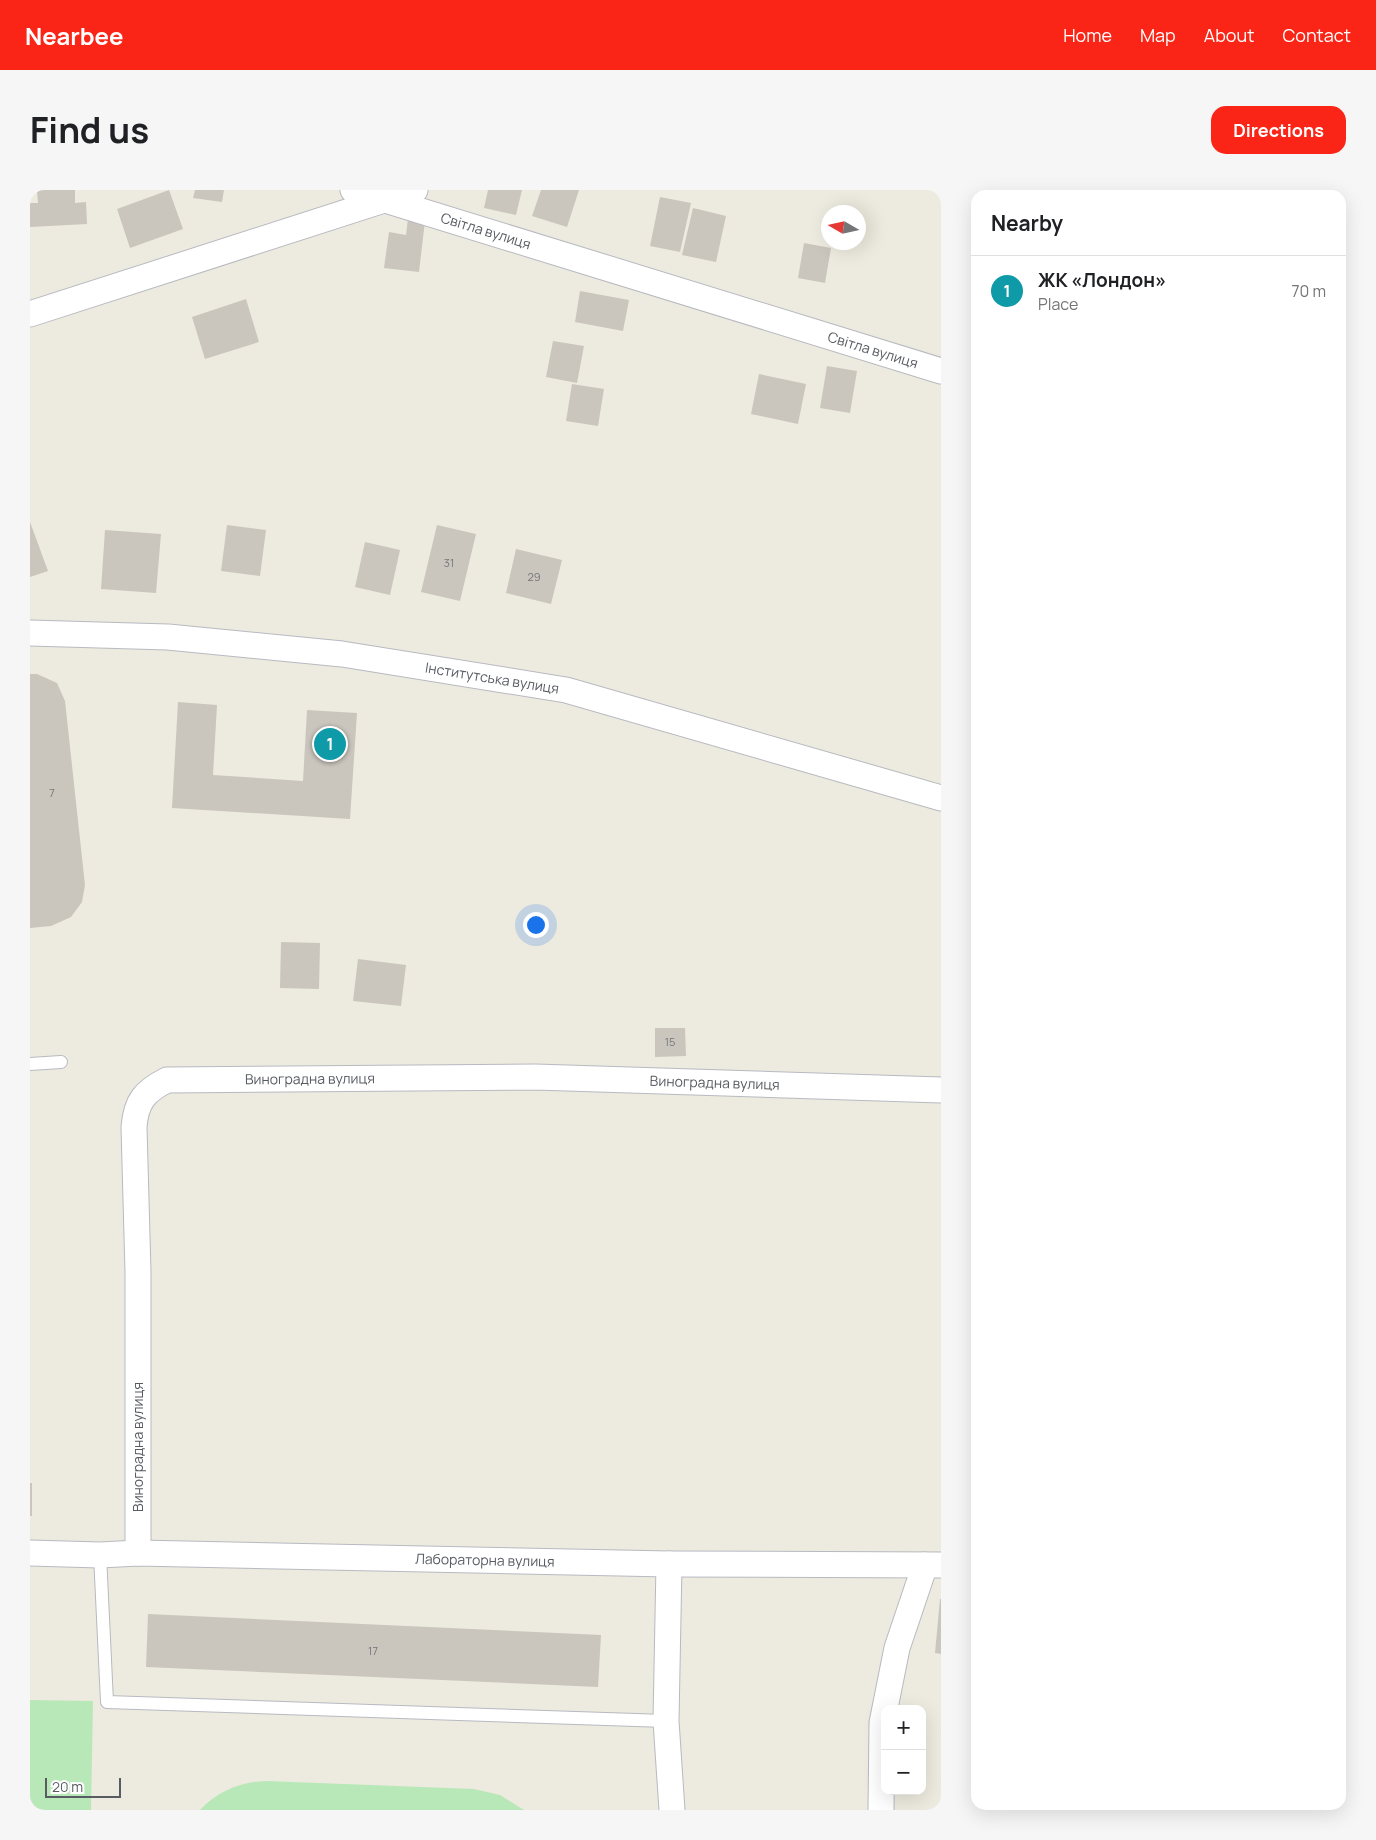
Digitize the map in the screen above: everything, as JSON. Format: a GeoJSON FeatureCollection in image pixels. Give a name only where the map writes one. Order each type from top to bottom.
{"type":"FeatureCollection","features":[{"type":"Feature","properties":{"kind":"street","name":"Світла вулиця"},"geometry":{"type":"LineString","coordinates":[[354,190],[941,371]]}},
{"type":"Feature","properties":{"kind":"street"},"geometry":{"type":"LineString","coordinates":[[30,314],[415,190]]}},
{"type":"Feature","properties":{"kind":"street","name":"Інститутська вулиця"},"geometry":{"type":"LineString","coordinates":[[30,633],[168,638],[342,654],[566,690],[941,798]]}},
{"type":"Feature","properties":{"kind":"street","name":"Виноградна вулиця"},"geometry":{"type":"LineString","coordinates":[[138,1553],[138,1272],[134,1127],[135,1112],[143,1097],[154,1087],[167,1080],[535,1077],[941,1090]]}},
{"type":"Feature","properties":{"kind":"street","name":"Лабораторна вулиця"},"geometry":{"type":"LineString","coordinates":[[30,1553],[100,1555],[138,1553],[669,1564],[933,1564]]}},
{"type":"Feature","properties":{"kind":"street"},"geometry":{"type":"LineString","coordinates":[[669,1564],[666,1721],[672,1810]]}},
{"type":"Feature","properties":{"kind":"street"},"geometry":{"type":"LineString","coordinates":[[880,1810],[882,1723],[897,1648],[933,1564]]}},
{"type":"Feature","properties":{"kind":"lane"},"geometry":{"type":"LineString","coordinates":[[30,1064],[61,1062]]}},
{"type":"Feature","properties":{"kind":"lane"},"geometry":{"type":"LineString","coordinates":[[100,1555],[107,1702],[666,1721]]}},
{"type":"Feature","properties":{"kind":"green space"},"geometry":{"type":"Polygon","coordinates":[[[30,1700],[93,1701],[91,1810],[30,1810],[30,1700]]]}},
{"type":"Feature","properties":{"kind":"green space"},"geometry":{"type":"Polygon","coordinates":[[[266,1781],[474,1789],[500,1795],[524,1810],[200,1810],[214,1798],[230,1789],[247,1783],[266,1781]]]}},
{"type":"Feature","properties":{"kind":"building"},"geometry":{"type":"Polygon","coordinates":[[[37,190],[75,190],[75,203],[86,202],[87,224],[30,227],[30,203],[38,203],[37,190]]]}},
{"type":"Feature","properties":{"kind":"building"},"geometry":{"type":"Polygon","coordinates":[[[169,190],[183,229],[130,248],[117,209],[169,190]]]}},
{"type":"Feature","properties":{"kind":"building"},"geometry":{"type":"Polygon","coordinates":[[[195,190],[224,190],[222,202],[193,198],[195,190]]]}},
{"type":"Feature","properties":{"kind":"building"},"geometry":{"type":"Polygon","coordinates":[[[488,190],[522,190],[516,215],[484,208],[488,190]]]}},
{"type":"Feature","properties":{"kind":"building"},"geometry":{"type":"Polygon","coordinates":[[[541,190],[579,190],[567,227],[532,216],[541,190]]]}},
{"type":"Feature","properties":{"kind":"building"},"geometry":{"type":"Polygon","coordinates":[[[660,197],[691,203],[680,252],[650,246],[660,197]]]}},
{"type":"Feature","properties":{"kind":"building"},"geometry":{"type":"Polygon","coordinates":[[[693,208],[726,216],[716,262],[682,255],[693,208]]]}},
{"type":"Feature","properties":{"kind":"building"},"geometry":{"type":"Polygon","coordinates":[[[408,218],[425,221],[419,272],[384,268],[389,232],[406,235],[408,218]]]}},
{"type":"Feature","properties":{"kind":"building"},"geometry":{"type":"Polygon","coordinates":[[[804,243],[821,246],[821,250],[831,250],[825,283],[798,278],[804,243]]]}},
{"type":"Feature","properties":{"kind":"building"},"geometry":{"type":"Polygon","coordinates":[[[580,291],[629,300],[623,331],[575,322],[580,291]]]}},
{"type":"Feature","properties":{"kind":"building"},"geometry":{"type":"Polygon","coordinates":[[[246,299],[259,342],[205,359],[192,317],[246,299]]]}},
{"type":"Feature","properties":{"kind":"building"},"geometry":{"type":"Polygon","coordinates":[[[553,341],[584,346],[577,383],[546,377],[553,341]]]}},
{"type":"Feature","properties":{"kind":"building"},"geometry":{"type":"Polygon","coordinates":[[[827,366],[857,371],[850,413],[820,408],[827,366]]]}},
{"type":"Feature","properties":{"kind":"building"},"geometry":{"type":"Polygon","coordinates":[[[759,374],[806,384],[798,424],[751,414],[759,374]]]}},
{"type":"Feature","properties":{"kind":"building"},"geometry":{"type":"Polygon","coordinates":[[[572,384],[604,389],[598,426],[566,421],[572,384]]]}},
{"type":"Feature","properties":{"kind":"building"},"geometry":{"type":"Polygon","coordinates":[[[30,522],[48,571],[30,577],[30,522]]]}},
{"type":"Feature","properties":{"kind":"building"},"geometry":{"type":"Polygon","coordinates":[[[227,525],[266,530],[260,576],[221,571],[227,525]]]}},
{"type":"Feature","properties":{"kind":"building"},"geometry":{"type":"Polygon","coordinates":[[[437,525],[476,534],[460,601],[421,592],[437,525]]]}},
{"type":"Feature","properties":{"kind":"building"},"geometry":{"type":"Polygon","coordinates":[[[105,530],[161,534],[156,593],[101,589],[105,530]]]}},
{"type":"Feature","properties":{"kind":"building"},"geometry":{"type":"Polygon","coordinates":[[[365,542],[400,550],[390,595],[355,587],[365,542]]]}},
{"type":"Feature","properties":{"kind":"building"},"geometry":{"type":"Polygon","coordinates":[[[516,549],[562,560],[551,604],[506,593],[516,549]]]}},
{"type":"Feature","properties":{"kind":"building"},"geometry":{"type":"Polygon","coordinates":[[[30,674],[37,674],[57,683],[65,701],[85,885],[82,902],[71,917],[51,926],[30,928],[30,674]]]}},
{"type":"Feature","properties":{"kind":"building"},"geometry":{"type":"Polygon","coordinates":[[[178,702],[217,705],[213,775],[303,781],[307,710],[357,713],[350,819],[172,808],[178,702]]]}},
{"type":"Feature","properties":{"kind":"building"},"geometry":{"type":"Polygon","coordinates":[[[281,942],[320,943],[319,989],[280,988],[281,942]]]}},
{"type":"Feature","properties":{"kind":"building"},"geometry":{"type":"Polygon","coordinates":[[[358,959],[406,965],[401,1006],[353,1001],[358,959]]]}},
{"type":"Feature","properties":{"kind":"building"},"geometry":{"type":"Polygon","coordinates":[[[655,1028],[685,1028],[686,1056],[655,1057],[655,1028]]]}},
{"type":"Feature","properties":{"kind":"building"},"geometry":{"type":"Polygon","coordinates":[[[30,1483],[32,1483],[32,1516],[30,1516],[30,1483]]]}},
{"type":"Feature","properties":{"kind":"building"},"geometry":{"type":"Polygon","coordinates":[[[941,1599],[941,1654],[935,1653],[941,1599]]]}},
{"type":"Feature","properties":{"kind":"building"},"geometry":{"type":"Polygon","coordinates":[[[148,1614],[601,1635],[598,1687],[146,1667],[148,1614]]]}},
{"type":"Feature","properties":{"kind":"place","name":"ЖК «Лондон»"},"geometry":{"type":"Point","coordinates":[330,744]}}]}
